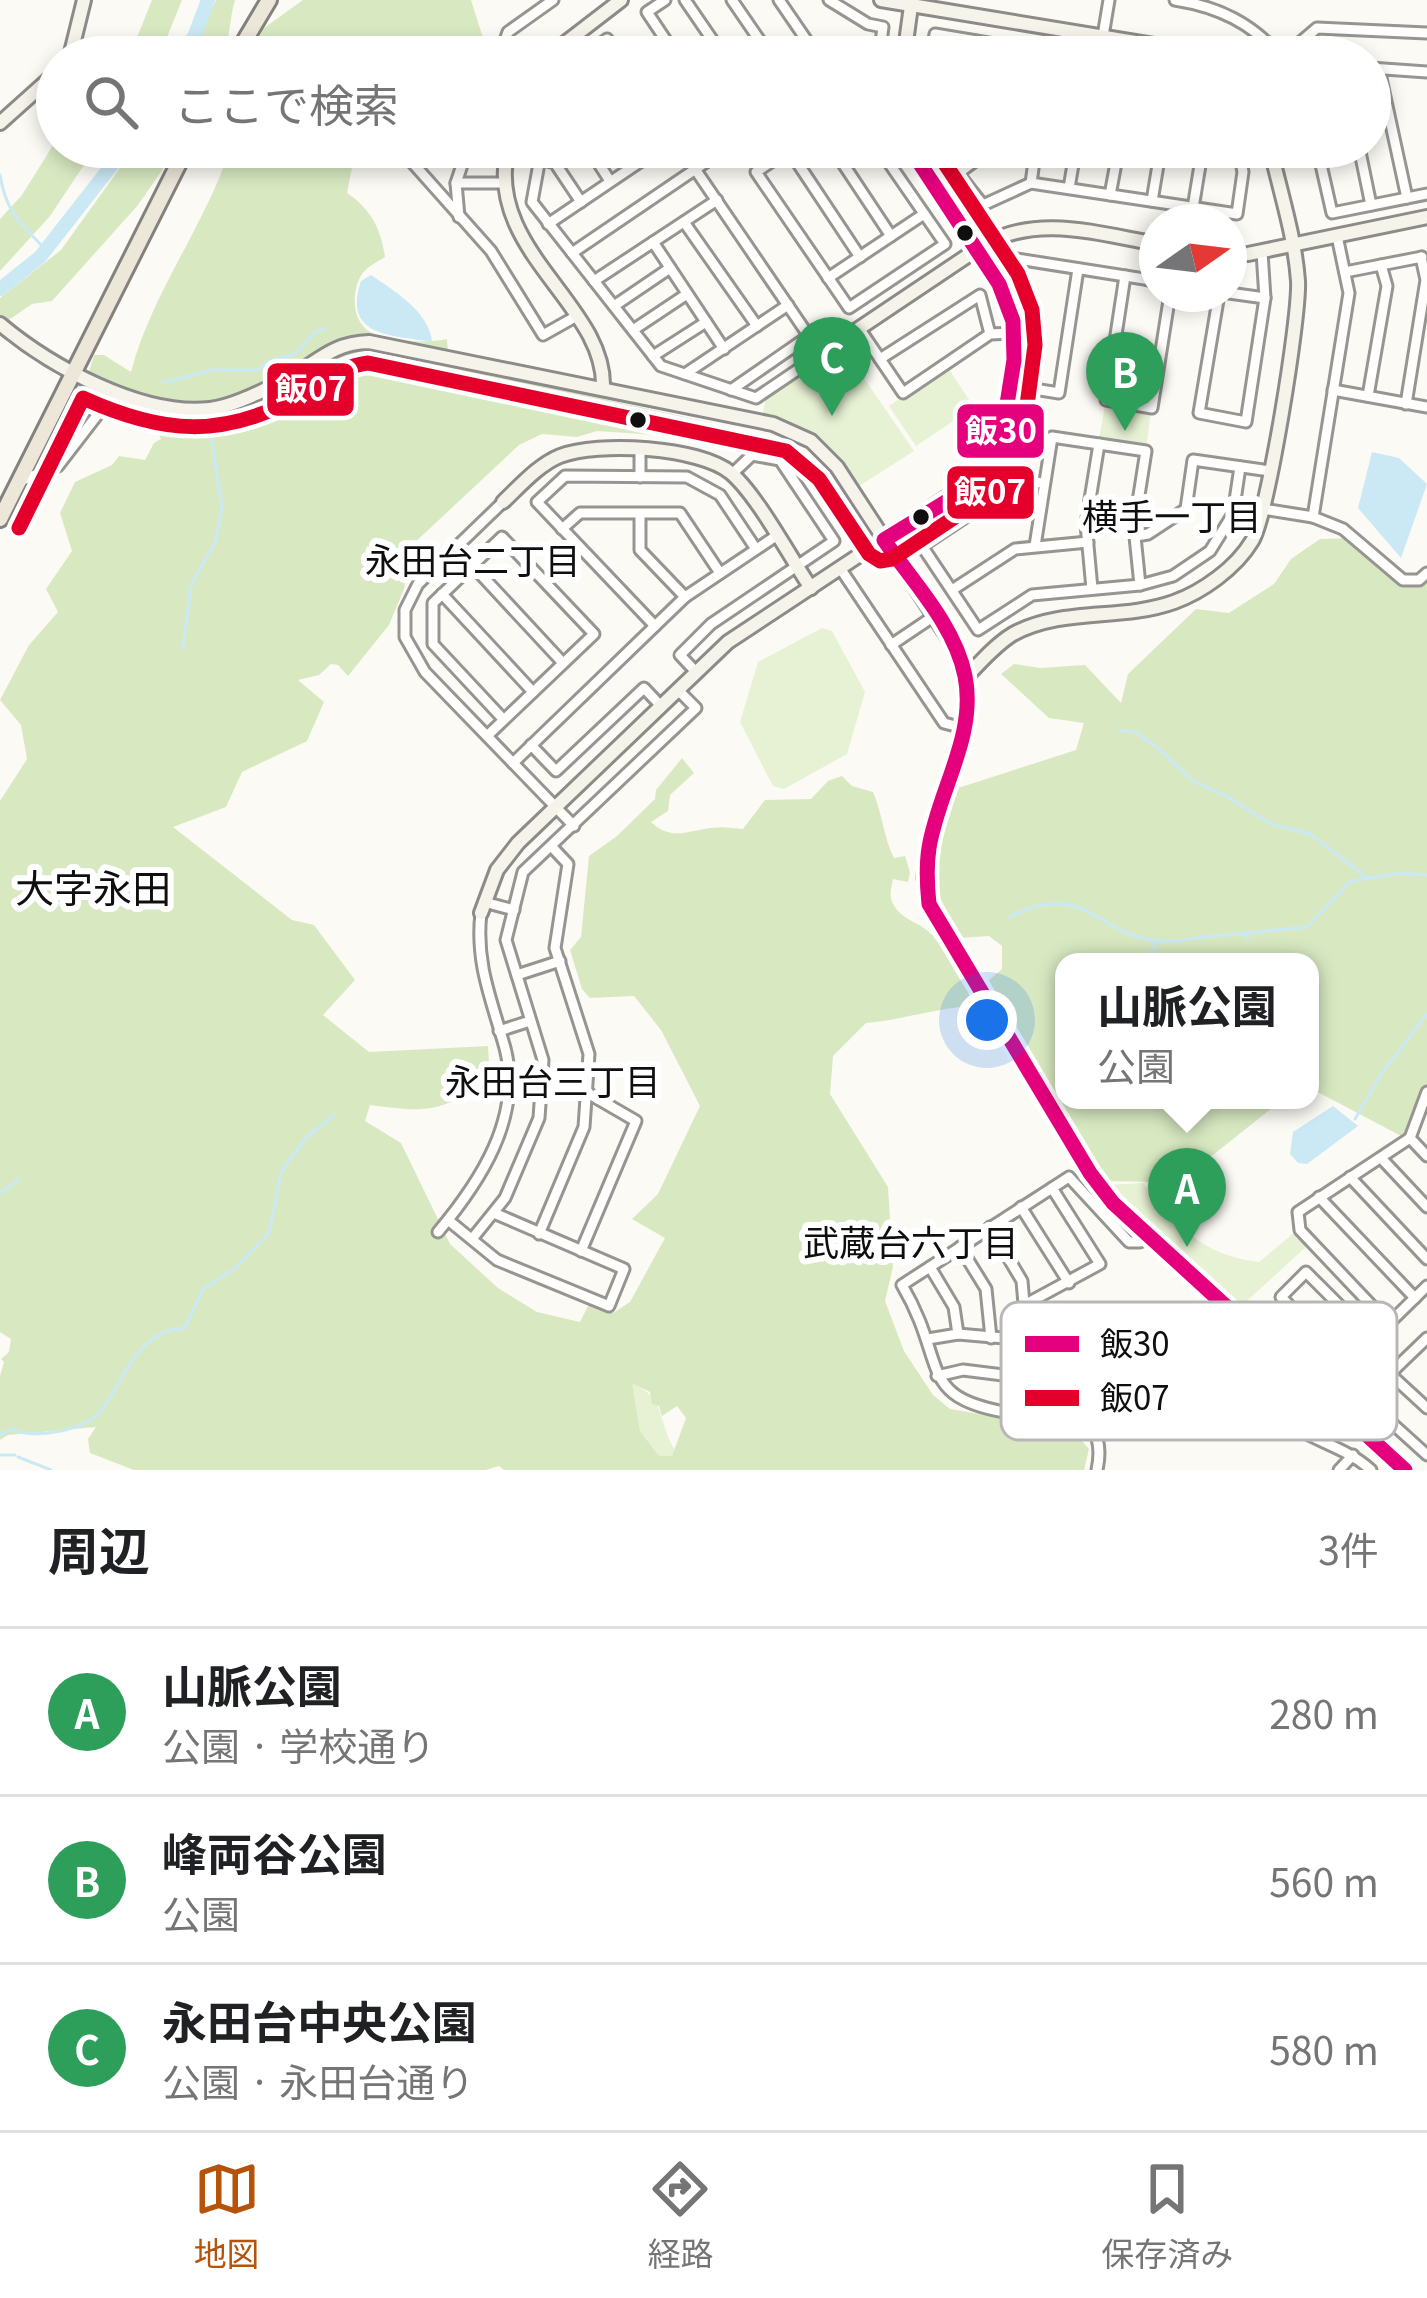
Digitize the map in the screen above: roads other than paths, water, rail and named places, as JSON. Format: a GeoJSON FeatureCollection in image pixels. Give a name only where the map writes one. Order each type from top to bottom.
{"type":"FeatureCollection","features":[{"type":"Feature","properties":{"kind":"main road"},"geometry":{"type":"LineString","coordinates":[[247,36],[268,0]]}},
{"type":"Feature","properties":{"kind":"main road"},"geometry":{"type":"LineString","coordinates":[[0,519],[176,168]]}},
{"type":"Feature","properties":{"kind":"street"},"geometry":{"type":"LineString","coordinates":[[75,36],[84,0]]}},
{"type":"Feature","properties":{"kind":"street"},"geometry":{"type":"LineString","coordinates":[[529,0],[536,12]]}},
{"type":"Feature","properties":{"kind":"street"},"geometry":{"type":"LineString","coordinates":[[507,36],[553,0]]}},
{"type":"Feature","properties":{"kind":"street"},"geometry":{"type":"LineString","coordinates":[[663,36],[647,12],[665,0]]}},
{"type":"Feature","properties":{"kind":"street"},"geometry":{"type":"LineString","coordinates":[[686,0],[710,36]]}},
{"type":"Feature","properties":{"kind":"street"},"geometry":{"type":"LineString","coordinates":[[732,0],[757,36]]}},
{"type":"Feature","properties":{"kind":"street"},"geometry":{"type":"LineString","coordinates":[[778,0],[803,36]]}},
{"type":"Feature","properties":{"kind":"street"},"geometry":{"type":"LineString","coordinates":[[830,0],[868,24],[883,27],[882,36]]}},
{"type":"Feature","properties":{"kind":"street"},"geometry":{"type":"LineString","coordinates":[[881,0],[1103,36],[1109,0]]}},
{"type":"Feature","properties":{"kind":"street"},"geometry":{"type":"LineString","coordinates":[[1175,0],[1210,5],[1264,36]]}},
{"type":"Feature","properties":{"kind":"street"},"geometry":{"type":"LineString","coordinates":[[571,36],[615,2]]}},
{"type":"Feature","properties":{"kind":"street"},"geometry":{"type":"LineString","coordinates":[[907,36],[911,6]]}},
{"type":"Feature","properties":{"kind":"street"},"geometry":{"type":"LineString","coordinates":[[1030,36],[1032,25]]}},
{"type":"Feature","properties":{"kind":"street"},"geometry":{"type":"LineString","coordinates":[[1308,36],[1318,28],[1427,33]]}},
{"type":"Feature","properties":{"kind":"street"},"geometry":{"type":"LineString","coordinates":[[579,29],[581,36]]}},
{"type":"Feature","properties":{"kind":"street"},"geometry":{"type":"LineString","coordinates":[[1391,70],[1427,72]]}},
{"type":"Feature","properties":{"kind":"street"},"geometry":{"type":"LineString","coordinates":[[0,123],[36,91]]}},
{"type":"Feature","properties":{"kind":"street"},"geometry":{"type":"LineString","coordinates":[[1391,134],[1407,198]]}},
{"type":"Feature","properties":{"kind":"street"},"geometry":{"type":"LineString","coordinates":[[417,168],[491,251],[543,335],[575,317]]}},
{"type":"Feature","properties":{"kind":"street"},"geometry":{"type":"LineString","coordinates":[[459,217],[456,183],[461,168]]}},
{"type":"Feature","properties":{"kind":"street"},"geometry":{"type":"LineString","coordinates":[[506,168],[512,221],[596,352],[602,389]]}},
{"type":"Feature","properties":{"kind":"street"},"geometry":{"type":"LineString","coordinates":[[538,168],[532,202],[661,366],[756,398],[997,237],[1041,226],[1139,241]]}},
{"type":"Feature","properties":{"kind":"street"},"geometry":{"type":"LineString","coordinates":[[558,168],[581,202]]}},
{"type":"Feature","properties":{"kind":"street"},"geometry":{"type":"LineString","coordinates":[[601,168],[610,182]]}},
{"type":"Feature","properties":{"kind":"street"},"geometry":{"type":"LineString","coordinates":[[548,224],[630,168]]}},
{"type":"Feature","properties":{"kind":"street"},"geometry":{"type":"LineString","coordinates":[[762,168],[756,172],[849,308],[945,244],[892,168]]}},
{"type":"Feature","properties":{"kind":"street"},"geometry":{"type":"LineString","coordinates":[[804,168],[860,257]]}},
{"type":"Feature","properties":{"kind":"street"},"geometry":{"type":"LineString","coordinates":[[846,168],[891,236]]}},
{"type":"Feature","properties":{"kind":"street"},"geometry":{"type":"LineString","coordinates":[[438,1232],[485,1166],[507,1108],[509,1069],[480,964],[482,908],[508,855],[696,672],[748,628],[976,478],[991,462],[1009,385],[1014,333],[1005,295],[921,168]]}},
{"type":"Feature","properties":{"kind":"street"},"geometry":{"type":"LineString","coordinates":[[925,174],[935,168]]}},
{"type":"Feature","properties":{"kind":"street"},"geometry":{"type":"LineString","coordinates":[[951,168],[982,206],[1031,183],[1169,204]]}},
{"type":"Feature","properties":{"kind":"street"},"geometry":{"type":"LineString","coordinates":[[956,176],[966,168]]}},
{"type":"Feature","properties":{"kind":"street"},"geometry":{"type":"LineString","coordinates":[[1031,183],[1033,168]]}},
{"type":"Feature","properties":{"kind":"street"},"geometry":{"type":"LineString","coordinates":[[1069,188],[1072,168]]}},
{"type":"Feature","properties":{"kind":"street"},"geometry":{"type":"LineString","coordinates":[[1111,195],[1115,168]]}},
{"type":"Feature","properties":{"kind":"street"},"geometry":{"type":"LineString","coordinates":[[1152,201],[1158,168]]}},
{"type":"Feature","properties":{"kind":"street"},"geometry":{"type":"LineString","coordinates":[[1193,204],[1199,168]]}},
{"type":"Feature","properties":{"kind":"street"},"geometry":{"type":"LineString","coordinates":[[1238,204],[1242,168]]}},
{"type":"Feature","properties":{"kind":"street"},"geometry":{"type":"LineString","coordinates":[[966,677],[998,645],[1030,627],[1063,617],[1146,610],[1192,594],[1250,544],[1264,509],[1298,299],[1275,168]]}},
{"type":"Feature","properties":{"kind":"street"},"geometry":{"type":"LineString","coordinates":[[1322,168],[1332,213],[1427,194]]}},
{"type":"Feature","properties":{"kind":"street"},"geometry":{"type":"LineString","coordinates":[[1363,168],[1371,205]]}},
{"type":"Feature","properties":{"kind":"street"},"geometry":{"type":"LineString","coordinates":[[572,254],[695,169],[821,353]]}},
{"type":"Feature","properties":{"kind":"street"},"geometry":{"type":"LineString","coordinates":[[456,183],[504,183]]}},
{"type":"Feature","properties":{"kind":"street"},"geometry":{"type":"LineString","coordinates":[[594,281],[717,200]]}},
{"type":"Feature","properties":{"kind":"street"},"geometry":{"type":"LineString","coordinates":[[828,278],[924,214]]}},
{"type":"Feature","properties":{"kind":"street"},"geometry":{"type":"LineString","coordinates":[[934,230],[953,216]]}},
{"type":"Feature","properties":{"kind":"street"},"geometry":{"type":"LineString","coordinates":[[1247,253],[1427,217]]}},
{"type":"Feature","properties":{"kind":"street"},"geometry":{"type":"LineString","coordinates":[[684,222],[757,326]]}},
{"type":"Feature","properties":{"kind":"street"},"geometry":{"type":"LineString","coordinates":[[1313,517],[1349,293],[1337,236]]}},
{"type":"Feature","properties":{"kind":"street"},"geometry":{"type":"LineString","coordinates":[[997,237],[1011,258],[1139,279]]}},
{"type":"Feature","properties":{"kind":"street"},"geometry":{"type":"LineString","coordinates":[[653,242],[724,349]]}},
{"type":"Feature","properties":{"kind":"street"},"geometry":{"type":"LineString","coordinates":[[1216,312],[1199,413],[1246,422],[1265,298],[1262,251]]}},
{"type":"Feature","properties":{"kind":"street"},"geometry":{"type":"LineString","coordinates":[[1345,272],[1424,256],[1426,280],[1406,404]]}},
{"type":"Feature","properties":{"kind":"street"},"geometry":{"type":"LineString","coordinates":[[1368,396],[1387,286],[1382,265]]}},
{"type":"Feature","properties":{"kind":"street"},"geometry":{"type":"LineString","coordinates":[[614,306],[670,268]]}},
{"type":"Feature","properties":{"kind":"street"},"geometry":{"type":"LineString","coordinates":[[1009,385],[1059,393],[1078,269]]}},
{"type":"Feature","properties":{"kind":"street"},"geometry":{"type":"LineString","coordinates":[[1125,276],[1106,400],[1152,407],[1167,312]]}},
{"type":"Feature","properties":{"kind":"street"},"geometry":{"type":"LineString","coordinates":[[896,277],[908,295]]}},
{"type":"Feature","properties":{"kind":"street"},"geometry":{"type":"LineString","coordinates":[[633,330],[687,294]]}},
{"type":"Feature","properties":{"kind":"street"},"geometry":{"type":"LineString","coordinates":[[1247,295],[1265,298]]}},
{"type":"Feature","properties":{"kind":"street"},"geometry":{"type":"LineString","coordinates":[[880,359],[980,296],[991,334]]}},
{"type":"Feature","properties":{"kind":"street"},"geometry":{"type":"LineString","coordinates":[[686,374],[788,305]]}},
{"type":"Feature","properties":{"kind":"street"},"geometry":{"type":"LineString","coordinates":[[653,356],[706,322]]}},
{"type":"Feature","properties":{"kind":"street"},"geometry":{"type":"LineString","coordinates":[[0,324],[26,346],[116,392],[179,407],[218,407],[281,382],[340,344],[369,342],[794,431],[823,450],[934,616],[966,677],[963,728],[928,847],[924,877],[929,904],[1090,1173],[1113,1203],[1221,1302]]}},
{"type":"Feature","properties":{"kind":"street"},"geometry":{"type":"LineString","coordinates":[[860,328],[903,393],[991,334],[1014,333]]}},
{"type":"Feature","properties":{"kind":"street"},"geometry":{"type":"LineString","coordinates":[[731,390],[809,335]]}},
{"type":"Feature","properties":{"kind":"street"},"geometry":{"type":"LineString","coordinates":[[1333,390],[1427,407]]}},
{"type":"Feature","properties":{"kind":"street"},"geometry":{"type":"LineString","coordinates":[[20,481],[58,466],[116,392]]}},
{"type":"Feature","properties":{"kind":"street"},"geometry":{"type":"LineString","coordinates":[[1035,546],[1052,437],[1146,451],[1136,536],[1140,585]]}},
{"type":"Feature","properties":{"kind":"street"},"geometry":{"type":"LineString","coordinates":[[1093,590],[1086,524],[1099,444]]}},
{"type":"Feature","properties":{"kind":"street"},"geometry":{"type":"LineString","coordinates":[[640,451],[640,477]]}},
{"type":"Feature","properties":{"kind":"street"},"geometry":{"type":"LineString","coordinates":[[574,826],[424,672],[405,637],[410,598],[441,562],[544,464],[564,454],[693,454],[732,474],[811,588]]}},
{"type":"Feature","properties":{"kind":"street"},"geometry":{"type":"LineString","coordinates":[[696,672],[680,655],[711,624],[835,541],[780,460],[752,455],[732,474]]}},
{"type":"Feature","properties":{"kind":"street"},"geometry":{"type":"LineString","coordinates":[[1136,536],[1148,534],[1186,509],[1193,460],[1270,471]]}},
{"type":"Feature","properties":{"kind":"street"},"geometry":{"type":"LineString","coordinates":[[991,462],[1020,481],[1044,483]]}},
{"type":"Feature","properties":{"kind":"street"},"geometry":{"type":"LineString","coordinates":[[1020,481],[922,546],[978,629],[1032,595],[1164,580],[1210,550],[1233,514],[1240,466]]}},
{"type":"Feature","properties":{"kind":"street"},"geometry":{"type":"LineString","coordinates":[[655,626],[537,502],[565,476],[687,477],[720,495],[756,549]]}},
{"type":"Feature","properties":{"kind":"street"},"geometry":{"type":"LineString","coordinates":[[1264,509],[1313,517],[1343,529],[1403,580],[1419,580],[1427,573]]}},
{"type":"Feature","properties":{"kind":"street"},"geometry":{"type":"LineString","coordinates":[[562,529],[580,513],[680,514],[720,573]]}},
{"type":"Feature","properties":{"kind":"street"},"geometry":{"type":"LineString","coordinates":[[640,514],[640,550],[685,597]]}},
{"type":"Feature","properties":{"kind":"street"},"geometry":{"type":"LineString","coordinates":[[513,763],[685,597],[776,536]]}},
{"type":"Feature","properties":{"kind":"street"},"geometry":{"type":"LineString","coordinates":[[487,736],[504,720],[563,663],[598,638],[502,537],[433,603],[433,644],[504,720]]}},
{"type":"Feature","properties":{"kind":"street"},"geometry":{"type":"LineString","coordinates":[[952,590],[1016,549],[1088,542]]}},
{"type":"Feature","properties":{"kind":"street"},"geometry":{"type":"LineString","coordinates":[[441,562],[457,579]]}},
{"type":"Feature","properties":{"kind":"street"},"geometry":{"type":"LineString","coordinates":[[472,565],[563,663]]}},
{"type":"Feature","properties":{"kind":"street"},"geometry":{"type":"LineString","coordinates":[[840,568],[944,723],[963,728]]}},
{"type":"Feature","properties":{"kind":"street"},"geometry":{"type":"LineString","coordinates":[[1164,580],[1172,603]]}},
{"type":"Feature","properties":{"kind":"street"},"geometry":{"type":"LineString","coordinates":[[442,594],[533,692]]}},
{"type":"Feature","properties":{"kind":"street"},"geometry":{"type":"LineString","coordinates":[[1016,606],[1030,627]]}},
{"type":"Feature","properties":{"kind":"street"},"geometry":{"type":"LineString","coordinates":[[891,645],[934,616]]}},
{"type":"Feature","properties":{"kind":"street"},"geometry":{"type":"LineString","coordinates":[[531,745],[556,772],[644,688],[661,706]]}},
{"type":"Feature","properties":{"kind":"street"},"geometry":{"type":"LineString","coordinates":[[472,1239],[506,1198],[539,1118],[543,1060],[506,940],[523,872],[696,708],[678,690]]}},
{"type":"Feature","properties":{"kind":"street"},"geometry":{"type":"LineString","coordinates":[[539,1234],[584,1127],[589,1054],[555,948],[568,863],[552,847]]}},
{"type":"Feature","properties":{"kind":"street"},"geometry":{"type":"LineString","coordinates":[[482,908],[514,910]]}},
{"type":"Feature","properties":{"kind":"street"},"geometry":{"type":"LineString","coordinates":[[517,975],[560,961]]}},
{"type":"Feature","properties":{"kind":"street"},"geometry":{"type":"LineString","coordinates":[[500,1031],[530,1021]]}},
{"type":"Feature","properties":{"kind":"street"},"geometry":{"type":"LineString","coordinates":[[541,1088],[586,1092],[636,1121],[581,1251]]}},
{"type":"Feature","properties":{"kind":"street"},"geometry":{"type":"LineString","coordinates":[[1367,1302],[1300,1230],[1298,1212],[1410,1138],[1427,1094]]}},
{"type":"Feature","properties":{"kind":"street"},"geometry":{"type":"LineString","coordinates":[[1410,1138],[1427,1156]]}},
{"type":"Feature","properties":{"kind":"street"},"geometry":{"type":"LineString","coordinates":[[1381,1159],[1427,1207]]}},
{"type":"Feature","properties":{"kind":"street"},"geometry":{"type":"LineString","coordinates":[[1001,1412],[955,1397],[937,1376],[928,1339],[902,1285],[1069,1177],[1129,1242],[1148,1236]]}},
{"type":"Feature","properties":{"kind":"street"},"geometry":{"type":"LineString","coordinates":[[1350,1177],[1427,1259]]}},
{"type":"Feature","properties":{"kind":"street"},"geometry":{"type":"LineString","coordinates":[[1030,1302],[1100,1264],[1052,1188]]}},
{"type":"Feature","properties":{"kind":"street"},"geometry":{"type":"LineString","coordinates":[[1319,1197],[1415,1298]]}},
{"type":"Feature","properties":{"kind":"street"},"geometry":{"type":"LineString","coordinates":[[1022,1207],[1069,1283]]}},
{"type":"Feature","properties":{"kind":"street"},"geometry":{"type":"LineString","coordinates":[[448,1220],[497,1260],[609,1306],[624,1269],[494,1214]]}},
{"type":"Feature","properties":{"kind":"street"},"geometry":{"type":"LineString","coordinates":[[990,1227],[1015,1264],[1025,1302]]}},
{"type":"Feature","properties":{"kind":"street"},"geometry":{"type":"LineString","coordinates":[[961,1246],[986,1288],[991,1338]]}},
{"type":"Feature","properties":{"kind":"street"},"geometry":{"type":"LineString","coordinates":[[930,1268],[954,1307],[958,1334]]}},
{"type":"Feature","properties":{"kind":"street"},"geometry":{"type":"LineString","coordinates":[[1286,1302],[1281,1297],[1306,1272],[1336,1302]]}},
{"type":"Feature","properties":{"kind":"street"},"geometry":{"type":"LineString","coordinates":[[1397,1315],[1427,1286]]}},
{"type":"Feature","properties":{"kind":"street"},"geometry":{"type":"LineString","coordinates":[[928,1339],[958,1334],[1001,1339]]}},
{"type":"Feature","properties":{"kind":"street"},"geometry":{"type":"LineString","coordinates":[[1397,1366],[1427,1338]]}},
{"type":"Feature","properties":{"kind":"street"},"geometry":{"type":"LineString","coordinates":[[1415,1349],[1427,1359]]}},
{"type":"Feature","properties":{"kind":"street"},"geometry":{"type":"LineString","coordinates":[[937,1376],[963,1370],[1001,1375]]}},
{"type":"Feature","properties":{"kind":"street"},"geometry":{"type":"LineString","coordinates":[[1397,1380],[1427,1408]]}},
{"type":"Feature","properties":{"kind":"street"},"geometry":{"type":"LineString","coordinates":[[1397,1428],[1427,1455]]}},
{"type":"Feature","properties":{"kind":"street"},"geometry":{"type":"LineString","coordinates":[[1097,1440],[1097,1470]]}},
{"type":"Feature","properties":{"kind":"street"},"geometry":{"type":"LineString","coordinates":[[1319,1440],[1353,1455],[1371,1470]]}},
{"type":"Feature","properties":{"kind":"street"},"geometry":{"type":"LineString","coordinates":[[1372,1440],[1405,1470]]}},
{"type":"Feature","properties":{"kind":"street"},"geometry":{"type":"LineString","coordinates":[[1340,1470],[1353,1455]]}},
{"type":"Feature","properties":{"kind":"water"},"geometry":{"type":"Polygon","coordinates":[[[371,275],[418,312],[432,342],[387,334],[365,323],[357,299],[361,281],[371,275]]]}},
{"type":"Feature","properties":{"kind":"water"},"geometry":{"type":"Polygon","coordinates":[[[1372,452],[1399,458],[1427,484],[1401,558],[1358,508],[1372,452]]]}},
{"type":"Feature","properties":{"kind":"water"},"geometry":{"type":"Polygon","coordinates":[[[1333,1106],[1358,1126],[1307,1164],[1298,1163],[1290,1154],[1293,1132],[1333,1106]]]}},
{"type":"Feature","properties":{"kind":"waterway"},"geometry":{"type":"LineString","coordinates":[[194,36],[208,0]]}},
{"type":"Feature","properties":{"kind":"waterway"},"geometry":{"type":"LineString","coordinates":[[0,289],[40,257],[110,168]]}},
{"type":"Feature","properties":{"kind":"waterway"},"geometry":{"type":"LineString","coordinates":[[0,175],[10,208],[46,250]]}},
{"type":"Feature","properties":{"kind":"waterway"},"geometry":{"type":"LineString","coordinates":[[163,383],[212,370],[257,370],[295,354],[315,332],[324,329]]}},
{"type":"Feature","properties":{"kind":"waterway"},"geometry":{"type":"LineString","coordinates":[[183,648],[191,585],[215,543],[222,508],[208,418]]}},
{"type":"Feature","properties":{"kind":"waterway"},"geometry":{"type":"LineString","coordinates":[[1119,731],[1133,731],[1193,781],[1271,824],[1310,834],[1366,877]]}},
{"type":"Feature","properties":{"kind":"waterway"},"geometry":{"type":"LineString","coordinates":[[1009,917],[1035,907],[1074,906],[1137,937],[1175,941],[1307,927],[1351,881],[1401,873],[1427,875]]}},
{"type":"Feature","properties":{"kind":"waterway"},"geometry":{"type":"LineString","coordinates":[[1150,953],[1157,944]]}},
{"type":"Feature","properties":{"kind":"waterway"},"geometry":{"type":"LineString","coordinates":[[1355,1119],[1382,1073],[1427,1014]]}},
{"type":"Feature","properties":{"kind":"waterway"},"geometry":{"type":"LineString","coordinates":[[0,1434],[13,1429],[33,1434],[59,1431],[95,1417],[143,1347],[168,1331],[185,1328],[203,1289],[234,1269],[269,1233],[281,1172],[306,1138],[335,1114]]}},
{"type":"Feature","properties":{"kind":"waterway"},"geometry":{"type":"LineString","coordinates":[[0,1193],[19,1179]]}},
{"type":"Feature","properties":{"kind":"waterway"},"geometry":{"type":"LineString","coordinates":[[0,1455],[15,1455]]}},
{"type":"Feature","properties":{"kind":"waterway"},"geometry":{"type":"LineString","coordinates":[[18,1457],[51,1470]]}},
{"type":"Feature","properties":{"kind":"place","name":"永田台中央公園"},"geometry":{"type":"Point","coordinates":[832,416]}},
{"type":"Feature","properties":{"kind":"place","name":"峰両谷公園"},"geometry":{"type":"Point","coordinates":[1125,431]}},
{"type":"Feature","properties":{"kind":"place","name":"山脈公園"},"geometry":{"type":"Point","coordinates":[1187,1247]}},
{"type":"Feature","properties":{"kind":"district","name":"横手一丁目"},"geometry":{"type":"Point","coordinates":[1172,514]}},
{"type":"Feature","properties":{"kind":"district","name":"永田台二丁目"},"geometry":{"type":"Point","coordinates":[473,558]}},
{"type":"Feature","properties":{"kind":"district","name":"大字永田"},"geometry":{"type":"Point","coordinates":[93,886]}},
{"type":"Feature","properties":{"kind":"district","name":"永田台三丁目"},"geometry":{"type":"Point","coordinates":[553,1079]}},
{"type":"Feature","properties":{"kind":"district","name":"武蔵台六丁目"},"geometry":{"type":"Point","coordinates":[911,1240]}}]}
